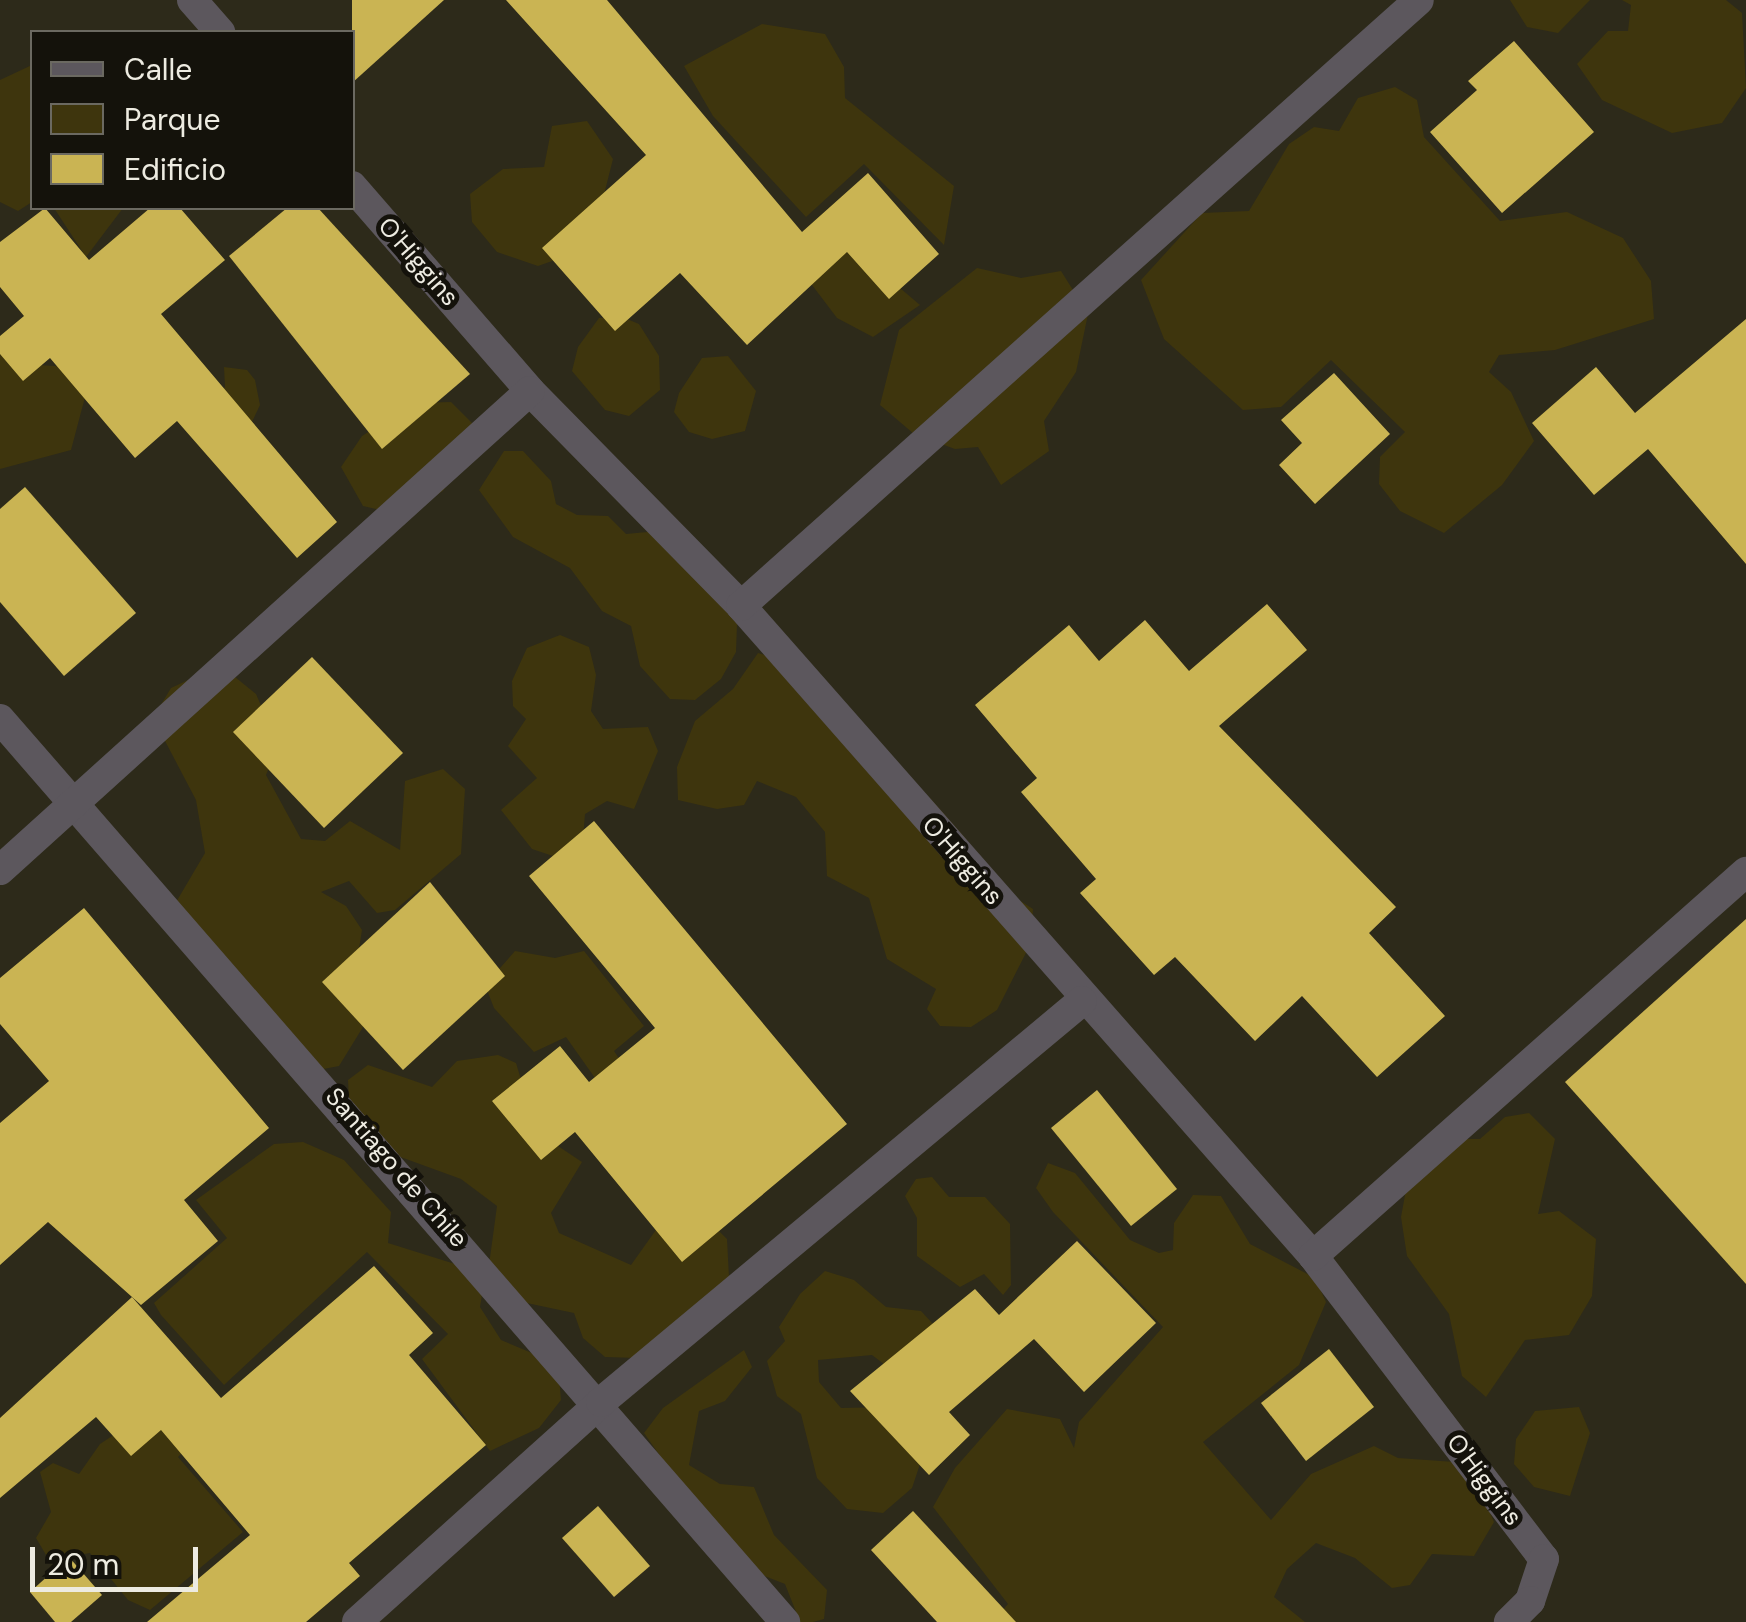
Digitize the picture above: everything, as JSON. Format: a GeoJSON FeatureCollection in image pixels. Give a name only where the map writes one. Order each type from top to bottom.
{"type":"FeatureCollection","features":[{"type":"Feature","properties":{"kind":"street"},"geometry":{"type":"LineString","coordinates":[[192,0],[218,30]]}},
{"type":"Feature","properties":{"kind":"street"},"geometry":{"type":"LineString","coordinates":[[741,606],[1419,0]]}},
{"type":"Feature","properties":{"kind":"street","name":"O'Higgins"},"geometry":{"type":"LineString","coordinates":[[355,189],[530,391],[741,606],[1082,1001],[1313,1256],[1544,1559],[1522,1615]]}},
{"type":"Feature","properties":{"kind":"street"},"geometry":{"type":"LineString","coordinates":[[0,870],[530,391]]}},
{"type":"Feature","properties":{"kind":"street","name":"Santiago de Chile"},"geometry":{"type":"LineString","coordinates":[[0,719],[601,1402],[785,1622]]}},
{"type":"Feature","properties":{"kind":"street"},"geometry":{"type":"LineString","coordinates":[[1313,1256],[1746,872]]}},
{"type":"Feature","properties":{"kind":"street"},"geometry":{"type":"LineString","coordinates":[[357,1622],[601,1402],[1082,1001]]}},
{"type":"Feature","properties":{"kind":"green space"},"geometry":{"type":"Polygon","coordinates":[[[1510,0],[1590,0],[1558,33],[1527,27],[1510,0]]]}},
{"type":"Feature","properties":{"kind":"green space"},"geometry":{"type":"Polygon","coordinates":[[[1622,0],[1726,0],[1742,13],[1746,88],[1722,123],[1672,133],[1602,100],[1577,64],[1608,31],[1628,31],[1631,5],[1622,0]]]}},
{"type":"Feature","properties":{"kind":"green space"},"geometry":{"type":"Polygon","coordinates":[[[762,24],[825,34],[844,67],[845,98],[954,186],[944,245],[864,164],[806,217],[713,116],[684,66],[762,24]]]}},
{"type":"Feature","properties":{"kind":"green space"},"geometry":{"type":"Polygon","coordinates":[[[30,66],[30,203],[18,211],[0,202],[0,80],[30,66]]]}},
{"type":"Feature","properties":{"kind":"green space"},"geometry":{"type":"Polygon","coordinates":[[[1395,87],[1417,100],[1424,137],[1500,221],[1567,212],[1623,238],[1651,281],[1654,319],[1555,350],[1499,355],[1489,372],[1511,392],[1534,441],[1502,485],[1444,533],[1400,511],[1379,484],[1380,457],[1405,432],[1331,360],[1281,407],[1243,410],[1164,339],[1141,280],[1202,213],[1249,211],[1289,144],[1314,127],[1339,131],[1358,98],[1395,87]]]}},
{"type":"Feature","properties":{"kind":"green space"},"geometry":{"type":"Polygon","coordinates":[[[587,121],[613,159],[595,230],[572,254],[538,266],[497,252],[472,222],[470,194],[503,169],[544,167],[552,126],[587,121]]]}},
{"type":"Feature","properties":{"kind":"green space"},"geometry":{"type":"Polygon","coordinates":[[[55,210],[121,210],[86,257],[55,210]]]}},
{"type":"Feature","properties":{"kind":"green space"},"geometry":{"type":"Polygon","coordinates":[[[853,248],[920,305],[873,337],[837,318],[809,281],[814,262],[853,248]]]}},
{"type":"Feature","properties":{"kind":"green space"},"geometry":{"type":"Polygon","coordinates":[[[977,268],[1021,278],[1061,271],[1088,314],[1076,372],[1044,421],[1049,451],[1001,485],[978,447],[955,449],[914,434],[880,405],[899,330],[977,268]]]}},
{"type":"Feature","properties":{"kind":"green space"},"geometry":{"type":"Polygon","coordinates":[[[622,317],[639,324],[659,356],[660,390],[629,416],[605,410],[572,371],[578,347],[599,318],[622,317]]]}},
{"type":"Feature","properties":{"kind":"green space"},"geometry":{"type":"Polygon","coordinates":[[[0,340],[22,364],[71,367],[89,382],[71,450],[0,469],[0,340]]]}},
{"type":"Feature","properties":{"kind":"green space"},"geometry":{"type":"Polygon","coordinates":[[[728,356],[756,391],[745,431],[712,439],[689,432],[674,412],[679,393],[702,358],[728,356]]]}},
{"type":"Feature","properties":{"kind":"green space"},"geometry":{"type":"Polygon","coordinates":[[[224,367],[247,370],[255,380],[260,405],[250,426],[195,417],[225,387],[224,367]]]}},
{"type":"Feature","properties":{"kind":"green space"},"geometry":{"type":"Polygon","coordinates":[[[451,402],[480,431],[443,491],[402,515],[363,506],[341,467],[362,436],[414,403],[451,402]]]}},
{"type":"Feature","properties":{"kind":"green space"},"geometry":{"type":"Polygon","coordinates":[[[504,451],[523,451],[551,481],[556,504],[577,515],[608,516],[626,534],[658,531],[737,624],[736,652],[721,679],[695,700],[670,699],[640,666],[631,626],[602,611],[570,568],[513,537],[479,490],[504,451]]]}},
{"type":"Feature","properties":{"kind":"green space"},"geometry":{"type":"Polygon","coordinates":[[[560,635],[589,647],[596,675],[591,711],[603,729],[648,727],[658,751],[634,809],[607,801],[585,814],[583,838],[553,856],[532,849],[501,810],[537,778],[508,746],[526,719],[513,706],[512,681],[527,648],[560,635]]]}},
{"type":"Feature","properties":{"kind":"green space"},"geometry":{"type":"Polygon","coordinates":[[[758,653],[802,666],[879,780],[930,798],[967,840],[961,862],[1033,909],[1031,943],[997,1010],[971,1027],[940,1026],[927,1009],[936,989],[887,959],[869,898],[827,876],[825,832],[796,797],[757,781],[744,805],[717,809],[678,800],[677,767],[695,721],[733,689],[758,653]]]}},
{"type":"Feature","properties":{"kind":"green space"},"geometry":{"type":"Polygon","coordinates":[[[203,673],[235,677],[256,694],[278,745],[266,775],[301,839],[325,841],[350,821],[400,850],[405,781],[443,769],[465,789],[461,854],[395,910],[377,913],[349,881],[321,892],[346,906],[362,930],[355,973],[363,1027],[339,1066],[318,1070],[172,909],[205,853],[196,800],[153,718],[171,688],[203,673]]]}},
{"type":"Feature","properties":{"kind":"green space"},"geometry":{"type":"Polygon","coordinates":[[[515,951],[555,958],[584,951],[644,1026],[614,1051],[630,1075],[607,1095],[566,1037],[534,1052],[494,1008],[485,985],[515,951]]]}},
{"type":"Feature","properties":{"kind":"green space"},"geometry":{"type":"Polygon","coordinates":[[[498,1055],[516,1063],[537,1132],[582,1162],[551,1213],[559,1233],[631,1265],[663,1220],[713,1225],[727,1239],[729,1277],[638,1358],[605,1357],[583,1338],[574,1313],[522,1302],[489,1265],[497,1206],[461,1179],[395,1155],[349,1100],[348,1080],[368,1065],[432,1087],[457,1061],[498,1055]]]}},
{"type":"Feature","properties":{"kind":"green space"},"geometry":{"type":"Polygon","coordinates":[[[1529,1113],[1555,1139],[1538,1214],[1559,1211],[1596,1239],[1592,1296],[1569,1335],[1525,1340],[1486,1397],[1462,1376],[1449,1314],[1407,1256],[1401,1217],[1412,1157],[1443,1139],[1480,1139],[1505,1117],[1529,1113]]]}},
{"type":"Feature","properties":{"kind":"green space"},"geometry":{"type":"Polygon","coordinates":[[[303,1142],[344,1160],[391,1212],[388,1243],[455,1264],[482,1295],[480,1307],[501,1340],[558,1364],[561,1400],[539,1428],[490,1451],[422,1359],[448,1334],[367,1252],[224,1385],[161,1315],[154,1303],[227,1238],[196,1200],[274,1144],[303,1142]]]}},
{"type":"Feature","properties":{"kind":"green space"},"geometry":{"type":"Polygon","coordinates":[[[1048,1163],[1075,1173],[1130,1240],[1159,1253],[1173,1250],[1174,1223],[1193,1195],[1221,1196],[1250,1244],[1315,1278],[1326,1302],[1299,1365],[1203,1442],[1271,1520],[1311,1474],[1374,1446],[1398,1458],[1469,1463],[1494,1522],[1474,1556],[1432,1554],[1410,1585],[1392,1588],[1355,1558],[1316,1543],[1287,1569],[1274,1597],[1305,1622],[992,1622],[1008,1604],[933,1507],[955,1468],[1007,1409],[1060,1419],[1074,1448],[1079,1422],[1163,1327],[1053,1212],[1036,1188],[1048,1163]]]}},
{"type":"Feature","properties":{"kind":"green space"},"geometry":{"type":"Polygon","coordinates":[[[932,1177],[949,1197],[985,1197],[1010,1224],[1011,1285],[1003,1295],[984,1274],[960,1287],[917,1256],[917,1218],[905,1196],[916,1179],[932,1177]]]}},
{"type":"Feature","properties":{"kind":"green space"},"geometry":{"type":"Polygon","coordinates":[[[825,1271],[854,1280],[886,1307],[921,1311],[934,1325],[901,1377],[872,1355],[818,1360],[819,1382],[841,1408],[888,1407],[925,1449],[912,1488],[883,1513],[847,1509],[817,1478],[801,1414],[777,1396],[767,1361],[785,1341],[779,1327],[800,1294],[825,1271]]]}},
{"type":"Feature","properties":{"kind":"green space"},"geometry":{"type":"Polygon","coordinates":[[[744,1350],[752,1367],[725,1401],[699,1411],[689,1465],[720,1484],[754,1487],[774,1535],[827,1590],[824,1619],[800,1622],[785,1584],[737,1565],[644,1433],[663,1408],[744,1350]]]}},
{"type":"Feature","properties":{"kind":"green space"},"geometry":{"type":"Polygon","coordinates":[[[1579,1407],[1590,1433],[1570,1496],[1534,1487],[1514,1464],[1516,1439],[1535,1411],[1579,1407]]]}},
{"type":"Feature","properties":{"kind":"green space"},"geometry":{"type":"Polygon","coordinates":[[[136,1420],[201,1433],[178,1457],[243,1532],[150,1610],[128,1600],[90,1553],[49,1560],[36,1538],[51,1512],[40,1472],[53,1463],[79,1474],[100,1444],[136,1420]]]}},
{"type":"Feature","properties":{"kind":"building"},"geometry":{"type":"Polygon","coordinates":[[[352,0],[444,0],[355,80],[352,0]]]}},
{"type":"Feature","properties":{"kind":"building"},"geometry":{"type":"Polygon","coordinates":[[[506,0],[607,0],[802,232],[868,173],[939,254],[889,299],[847,252],[747,345],[680,273],[615,331],[542,248],[646,155],[506,0]]]}},
{"type":"Feature","properties":{"kind":"building"},"geometry":{"type":"Polygon","coordinates":[[[1514,41],[1594,132],[1502,213],[1430,132],[1477,90],[1468,81],[1514,41]]]}},
{"type":"Feature","properties":{"kind":"building"},"geometry":{"type":"Polygon","coordinates":[[[47,210],[89,260],[148,210],[182,210],[225,260],[161,314],[337,522],[297,558],[177,421],[135,458],[50,358],[23,381],[0,354],[0,336],[24,316],[0,287],[0,242],[47,210]]]}},
{"type":"Feature","properties":{"kind":"building"},"geometry":{"type":"Polygon","coordinates":[[[285,210],[320,210],[470,374],[382,449],[229,256],[285,210]]]}},
{"type":"Feature","properties":{"kind":"building"},"geometry":{"type":"Polygon","coordinates":[[[1746,319],[1746,564],[1648,449],[1594,495],[1532,423],[1596,367],[1635,413],[1746,319]]]}},
{"type":"Feature","properties":{"kind":"building"},"geometry":{"type":"Polygon","coordinates":[[[1334,373],[1390,434],[1315,504],[1279,465],[1302,443],[1281,420],[1334,373]]]}},
{"type":"Feature","properties":{"kind":"building"},"geometry":{"type":"Polygon","coordinates":[[[25,487],[136,613],[64,676],[0,602],[0,509],[25,487]]]}},
{"type":"Feature","properties":{"kind":"building"},"geometry":{"type":"Polygon","coordinates":[[[1267,604],[1307,650],[1219,726],[1396,907],[1369,933],[1445,1016],[1377,1077],[1302,996],[1255,1041],[1175,957],[1154,975],[1080,893],[1096,879],[1021,792],[1037,778],[975,705],[1069,625],[1099,661],[1145,620],[1189,671],[1267,604]]]}},
{"type":"Feature","properties":{"kind":"building"},"geometry":{"type":"Polygon","coordinates":[[[312,657],[403,753],[324,828],[233,732],[312,657]]]}},
{"type":"Feature","properties":{"kind":"building"},"geometry":{"type":"Polygon","coordinates":[[[594,821],[847,1124],[682,1262],[575,1132],[541,1160],[492,1101],[560,1046],[589,1082],[655,1028],[529,876],[594,821]]]}},
{"type":"Feature","properties":{"kind":"building"},"geometry":{"type":"Polygon","coordinates":[[[430,882],[505,976],[403,1070],[322,982],[430,882]]]}},
{"type":"Feature","properties":{"kind":"building"},"geometry":{"type":"Polygon","coordinates":[[[84,908],[269,1128],[184,1200],[218,1241],[141,1305],[48,1222],[0,1265],[0,1123],[49,1081],[0,1024],[0,978],[84,908]]]}},
{"type":"Feature","properties":{"kind":"building"},"geometry":{"type":"Polygon","coordinates":[[[1746,919],[1746,1284],[1565,1082],[1746,919]]]}},
{"type":"Feature","properties":{"kind":"building"},"geometry":{"type":"Polygon","coordinates":[[[1097,1090],[1177,1189],[1131,1226],[1051,1128],[1097,1090]]]}},
{"type":"Feature","properties":{"kind":"building"},"geometry":{"type":"Polygon","coordinates":[[[1077,1241],[1156,1323],[1084,1392],[1034,1339],[949,1412],[970,1435],[929,1475],[850,1391],[975,1289],[999,1315],[1077,1241]]]}},
{"type":"Feature","properties":{"kind":"building"},"geometry":{"type":"Polygon","coordinates":[[[374,1266],[433,1333],[409,1355],[486,1445],[349,1563],[360,1576],[306,1622],[147,1622],[250,1535],[161,1430],[131,1456],[96,1417],[0,1498],[0,1418],[132,1297],[221,1398],[374,1266]]]}},
{"type":"Feature","properties":{"kind":"building"},"geometry":{"type":"Polygon","coordinates":[[[1329,1349],[1374,1407],[1306,1461],[1261,1403],[1329,1349]]]}},
{"type":"Feature","properties":{"kind":"building"},"geometry":{"type":"Polygon","coordinates":[[[598,1506],[650,1566],[614,1597],[562,1538],[598,1506]]]}},
{"type":"Feature","properties":{"kind":"building"},"geometry":{"type":"Polygon","coordinates":[[[913,1511],[1016,1622],[937,1622],[871,1550],[913,1511]]]}},
{"type":"Feature","properties":{"kind":"building"},"geometry":{"type":"Polygon","coordinates":[[[69,1557],[102,1595],[71,1622],[55,1622],[30,1592],[69,1557]]]}}]}
